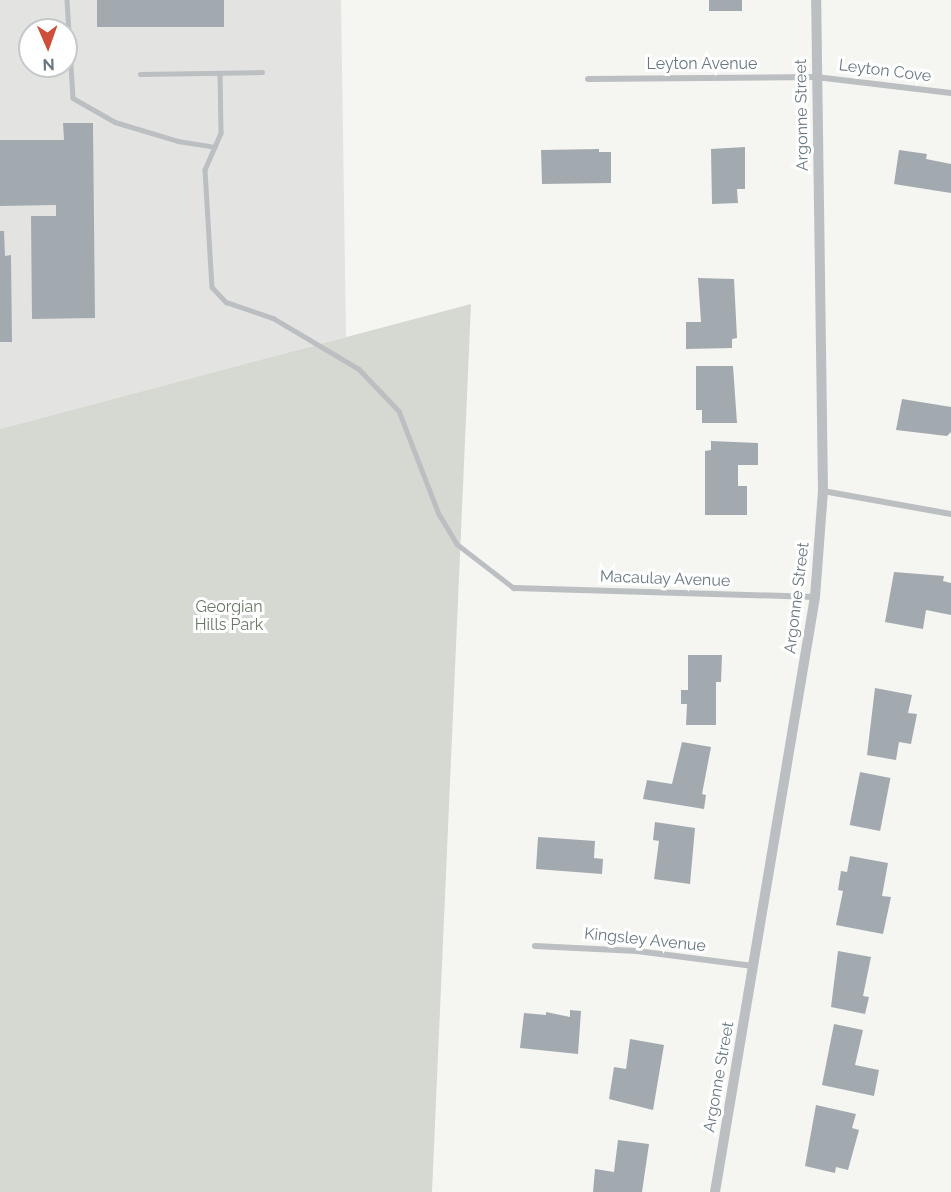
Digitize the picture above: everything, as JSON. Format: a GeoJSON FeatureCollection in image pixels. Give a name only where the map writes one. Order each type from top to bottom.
{"type":"FeatureCollection","features":[{"type":"Feature","properties":{"kind":"street","name":"Argonne Street"},"geometry":{"type":"LineString","coordinates":[[715,1192],[815,597],[823,490],[816,0]]}},
{"type":"Feature","properties":{"kind":"street","name":"Leyton Avenue"},"geometry":{"type":"LineString","coordinates":[[588,79],[816,77]]}},
{"type":"Feature","properties":{"kind":"street","name":"Leyton Cove"},"geometry":{"type":"LineString","coordinates":[[816,77],[951,93]]}},
{"type":"Feature","properties":{"kind":"street"},"geometry":{"type":"LineString","coordinates":[[823,490],[951,514]]}},
{"type":"Feature","properties":{"kind":"street","name":"Macaulay Avenue"},"geometry":{"type":"LineString","coordinates":[[514,588],[815,597]]}},
{"type":"Feature","properties":{"kind":"street","name":"Kingsley Avenue"},"geometry":{"type":"LineString","coordinates":[[535,946],[637,951],[753,966]]}},
{"type":"Feature","properties":{"kind":"lane"},"geometry":{"type":"LineString","coordinates":[[67,0],[73,98],[115,122],[178,141],[215,147]]}},
{"type":"Feature","properties":{"kind":"lane"},"geometry":{"type":"LineString","coordinates":[[140,74],[262,72]]}},
{"type":"Feature","properties":{"kind":"lane"},"geometry":{"type":"LineString","coordinates":[[220,73],[221,134],[205,170],[212,287],[226,302],[273,318],[359,369],[399,411],[439,514],[457,544],[514,588]]}},
{"type":"Feature","properties":{"kind":"shaded area"},"geometry":{"type":"Polygon","coordinates":[[[0,0],[341,0],[346,337],[0,429],[0,0]]]}},
{"type":"Feature","properties":{"kind":"green space","name":"Georgian Hills Park"},"geometry":{"type":"Polygon","coordinates":[[[471,304],[432,1192],[0,1192],[0,429],[471,304]]]}},
{"type":"Feature","properties":{"kind":"building"},"geometry":{"type":"Polygon","coordinates":[[[97,0],[224,0],[224,27],[97,27],[97,0]]]}},
{"type":"Feature","properties":{"kind":"building"},"geometry":{"type":"Polygon","coordinates":[[[709,0],[742,0],[742,11],[709,11],[709,0]]]}},
{"type":"Feature","properties":{"kind":"building"},"geometry":{"type":"Polygon","coordinates":[[[63,123],[93,123],[95,318],[32,319],[31,216],[56,216],[56,205],[0,206],[0,140],[64,140],[63,123]]]}},
{"type":"Feature","properties":{"kind":"building"},"geometry":{"type":"Polygon","coordinates":[[[745,147],[745,189],[737,189],[738,203],[712,204],[711,149],[745,147]]]}},
{"type":"Feature","properties":{"kind":"building"},"geometry":{"type":"Polygon","coordinates":[[[599,149],[599,152],[611,152],[611,183],[542,184],[541,150],[599,149]]]}},
{"type":"Feature","properties":{"kind":"building"},"geometry":{"type":"Polygon","coordinates":[[[899,150],[927,154],[926,159],[951,164],[951,193],[894,184],[899,150]]]}},
{"type":"Feature","properties":{"kind":"building"},"geometry":{"type":"Polygon","coordinates":[[[0,231],[4,231],[5,256],[11,255],[12,342],[0,342],[0,231]]]}},
{"type":"Feature","properties":{"kind":"building"},"geometry":{"type":"Polygon","coordinates":[[[698,278],[734,279],[737,338],[732,339],[732,348],[686,349],[686,322],[701,322],[698,278]]]}},
{"type":"Feature","properties":{"kind":"building"},"geometry":{"type":"Polygon","coordinates":[[[696,366],[733,366],[737,423],[702,423],[702,410],[696,410],[696,366]]]}},
{"type":"Feature","properties":{"kind":"building"},"geometry":{"type":"Polygon","coordinates":[[[902,399],[951,407],[951,432],[947,436],[896,430],[902,399]]]}},
{"type":"Feature","properties":{"kind":"building"},"geometry":{"type":"Polygon","coordinates":[[[711,441],[758,443],[758,465],[738,465],[738,486],[747,486],[747,515],[705,515],[705,451],[711,450],[711,441]]]}},
{"type":"Feature","properties":{"kind":"building"},"geometry":{"type":"Polygon","coordinates":[[[894,572],[944,576],[943,581],[951,583],[951,615],[926,610],[923,629],[885,622],[894,572]]]}},
{"type":"Feature","properties":{"kind":"building"},"geometry":{"type":"Polygon","coordinates":[[[688,655],[722,655],[721,682],[716,682],[716,725],[686,725],[687,704],[681,704],[681,690],[688,690],[688,655]]]}},
{"type":"Feature","properties":{"kind":"building"},"geometry":{"type":"Polygon","coordinates":[[[875,688],[912,695],[908,713],[917,714],[911,744],[899,742],[896,760],[867,755],[875,688]]]}},
{"type":"Feature","properties":{"kind":"building"},"geometry":{"type":"Polygon","coordinates":[[[682,742],[711,747],[702,794],[706,795],[704,809],[643,799],[647,780],[672,784],[682,742]]]}},
{"type":"Feature","properties":{"kind":"building"},"geometry":{"type":"Polygon","coordinates":[[[860,772],[890,778],[880,831],[850,825],[860,772]]]}},
{"type":"Feature","properties":{"kind":"building"},"geometry":{"type":"Polygon","coordinates":[[[655,822],[695,828],[690,884],[654,879],[659,841],[653,840],[655,822]]]}},
{"type":"Feature","properties":{"kind":"building"},"geometry":{"type":"Polygon","coordinates":[[[538,837],[595,841],[594,858],[603,859],[602,874],[536,869],[538,837]]]}},
{"type":"Feature","properties":{"kind":"building"},"geometry":{"type":"Polygon","coordinates":[[[850,856],[888,863],[882,896],[891,897],[883,934],[836,925],[843,891],[838,890],[841,871],[847,872],[850,856]]]}},
{"type":"Feature","properties":{"kind":"building"},"geometry":{"type":"Polygon","coordinates":[[[838,951],[871,957],[863,996],[869,997],[865,1014],[831,1007],[838,951]]]}},
{"type":"Feature","properties":{"kind":"building"},"geometry":{"type":"Polygon","coordinates":[[[570,1010],[581,1011],[578,1054],[520,1048],[524,1013],[546,1015],[546,1012],[570,1017],[570,1010]]]}},
{"type":"Feature","properties":{"kind":"building"},"geometry":{"type":"Polygon","coordinates":[[[834,1024],[863,1030],[855,1065],[879,1070],[874,1096],[822,1085],[834,1024]]]}},
{"type":"Feature","properties":{"kind":"building"},"geometry":{"type":"Polygon","coordinates":[[[630,1039],[664,1045],[653,1110],[609,1099],[614,1067],[626,1069],[630,1039]]]}},
{"type":"Feature","properties":{"kind":"building"},"geometry":{"type":"Polygon","coordinates":[[[816,1105],[856,1114],[852,1128],[859,1130],[848,1170],[836,1167],[835,1173],[805,1166],[816,1105]]]}},
{"type":"Feature","properties":{"kind":"building"},"geometry":{"type":"Polygon","coordinates":[[[618,1140],[649,1144],[642,1192],[593,1192],[595,1169],[614,1172],[618,1140]]]}}]}
